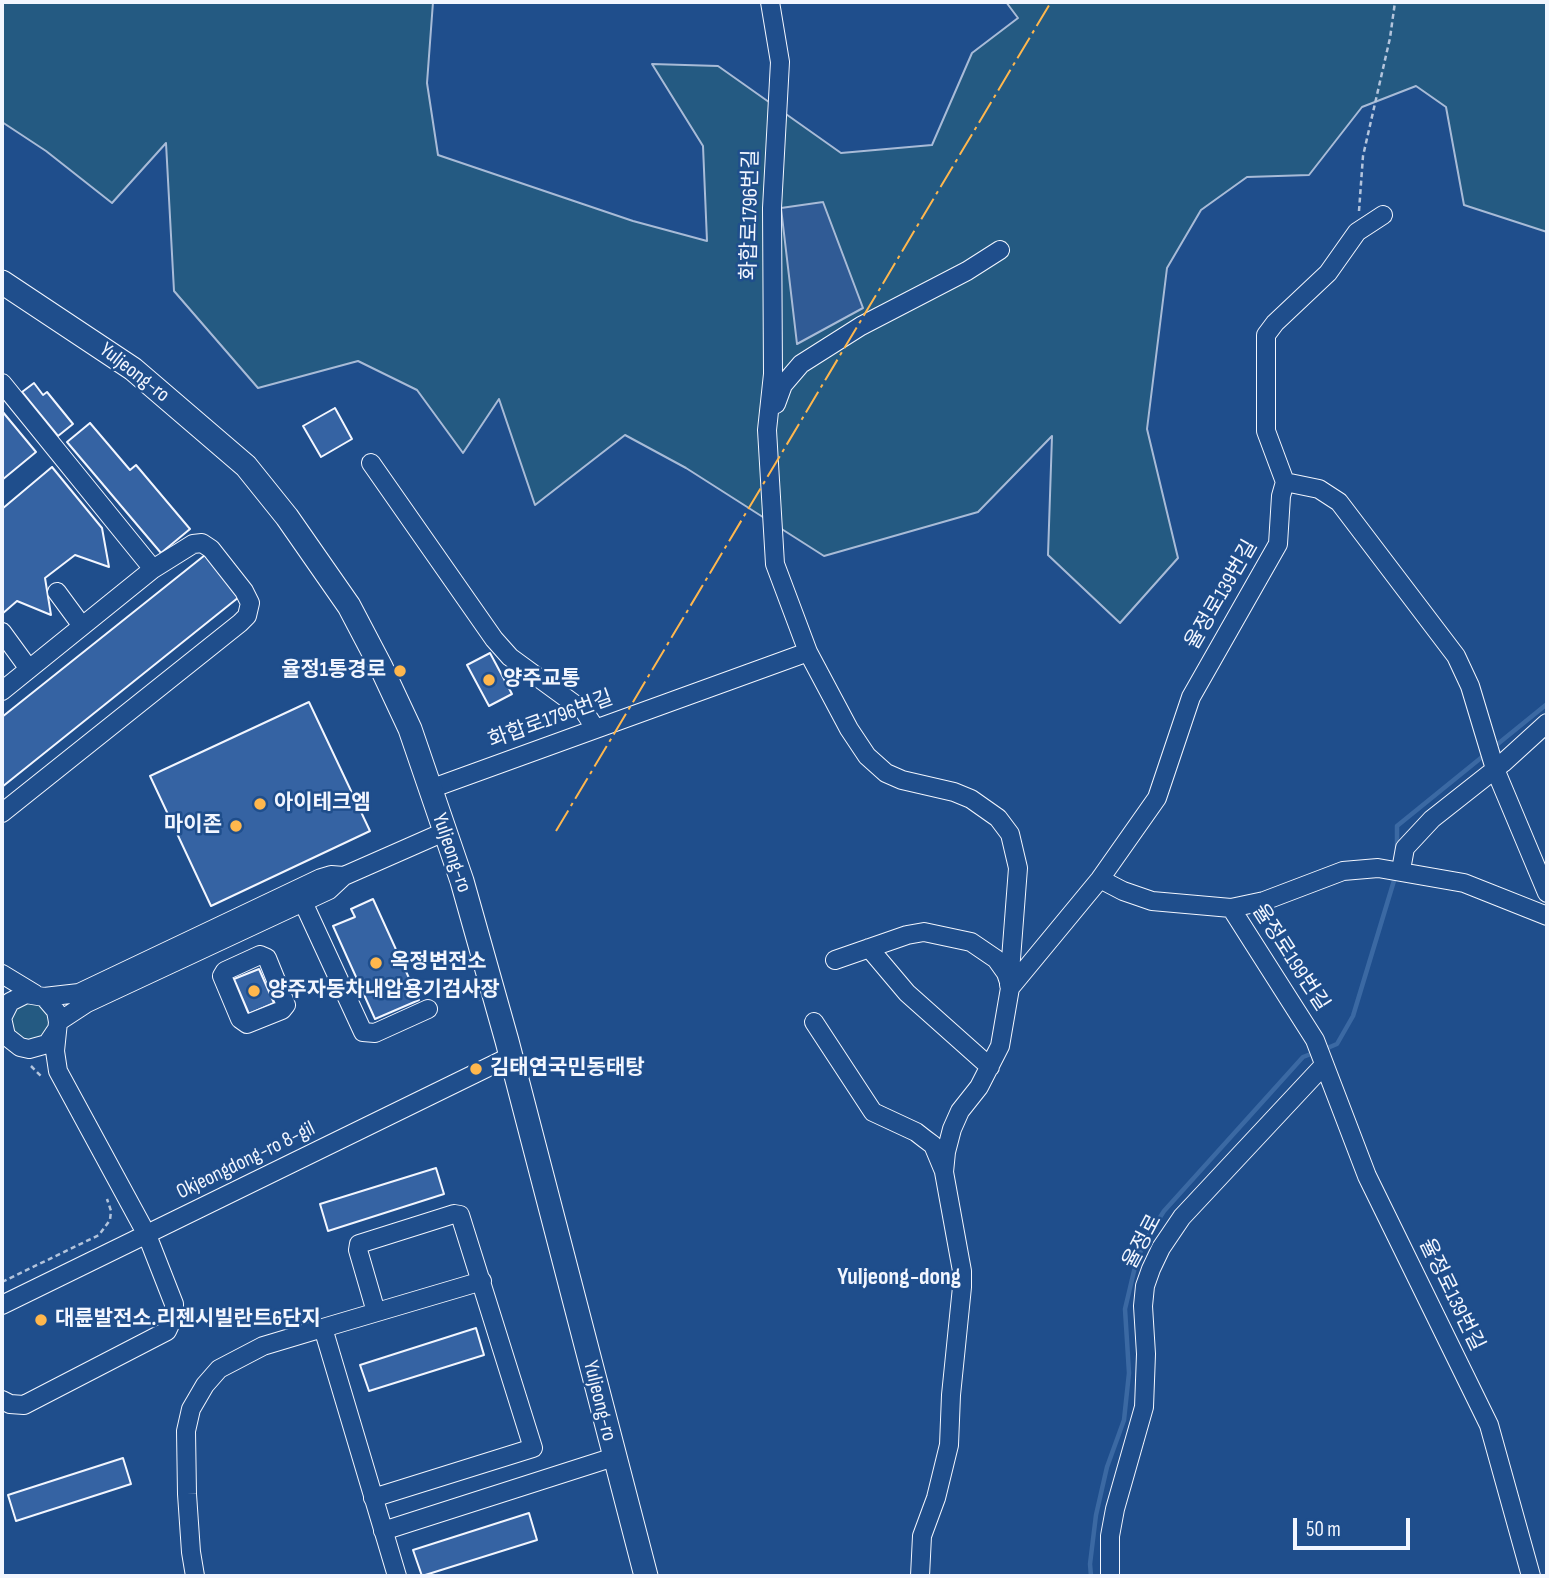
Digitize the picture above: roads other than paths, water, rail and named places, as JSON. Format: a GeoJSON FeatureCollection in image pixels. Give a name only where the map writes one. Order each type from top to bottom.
{"type":"FeatureCollection","features":[{"type":"Feature","properties":{"kind":"main road","name":"Yuljeong-ro"},"geometry":{"type":"LineString","coordinates":[[2,282],[132,369],[246,466],[287,517],[349,606],[381,667],[410,729],[462,881],[646,1576]]}},
{"type":"Feature","properties":{"kind":"street","name":"화합로1796번길"},"geometry":{"type":"LineString","coordinates":[[770,2],[780,62],[772,208],[773,374],[767,430],[775,564],[808,652],[849,729],[867,756],[886,773],[902,780],[954,792],[971,799],[998,818],[1010,834],[1018,868],[1010,987]]}},
{"type":"Feature","properties":{"kind":"street","name":"율정로139번길"},"geometry":{"type":"LineString","coordinates":[[944,1172],[952,1129],[960,1111],[979,1087],[1000,1046],[1010,987],[1100,879],[1157,798],[1191,697],[1278,544],[1280,496],[1284,482],[1266,432],[1266,335],[1275,323],[1328,273],[1357,232],[1383,215]]}},
{"type":"Feature","properties":{"kind":"street","name":"화합로1796번길"},"geometry":{"type":"LineString","coordinates":[[767,430],[783,385],[801,364],[861,326],[967,271],[1000,250]]}},
{"type":"Feature","properties":{"kind":"street"},"geometry":{"type":"LineString","coordinates":[[2,383],[153,569]]}},
{"type":"Feature","properties":{"kind":"street"},"geometry":{"type":"LineString","coordinates":[[371,463],[494,639],[510,657],[584,711],[595,728]]}},
{"type":"Feature","properties":{"kind":"street"},"geometry":{"type":"LineString","coordinates":[[1284,482],[1319,489],[1339,502],[1456,656],[1470,686],[1494,767],[1547,893]]}},
{"type":"Feature","properties":{"kind":"street"},"geometry":{"type":"LineString","coordinates":[[2,691],[153,569],[188,547],[202,543],[211,549],[244,591],[250,609],[240,623],[2,813]]}},
{"type":"Feature","properties":{"kind":"street"},"geometry":{"type":"LineString","coordinates":[[57,592],[82,626]]}},
{"type":"Feature","properties":{"kind":"street"},"geometry":{"type":"LineString","coordinates":[[2,632],[29,668]]}},
{"type":"Feature","properties":{"kind":"street","name":"화합로1796번길"},"geometry":{"type":"LineString","coordinates":[[430,789],[808,652]]}},
{"type":"Feature","properties":{"kind":"street"},"geometry":{"type":"LineString","coordinates":[[1401,870],[1405,848],[1433,818],[1547,723]]}},
{"type":"Feature","properties":{"kind":"street"},"geometry":{"type":"LineString","coordinates":[[29,1057],[47,1044],[57,1025],[87,1003],[329,890],[344,876],[444,832]]}},
{"type":"Feature","properties":{"kind":"street"},"geometry":{"type":"LineString","coordinates":[[1231,908],[1264,901],[1343,871],[1378,868],[1464,883],[1547,916]]}},
{"type":"Feature","properties":{"kind":"street"},"geometry":{"type":"LineString","coordinates":[[5,1009],[18,996],[79,993],[321,878],[331,875],[344,876]]}},
{"type":"Feature","properties":{"kind":"street","name":"율정로199번길"},"geometry":{"type":"LineString","coordinates":[[1100,879],[1122,891],[1152,901],[1231,908],[1315,1040]]}},
{"type":"Feature","properties":{"kind":"street"},"geometry":{"type":"LineString","coordinates":[[303,902],[363,1032],[375,1033],[428,1009]]}},
{"type":"Feature","properties":{"kind":"street"},"geometry":{"type":"LineString","coordinates":[[242,930],[254,957]]}},
{"type":"Feature","properties":{"kind":"street"},"geometry":{"type":"LineString","coordinates":[[835,960],[918,932],[971,942],[996,959],[1006,973],[1010,987]]}},
{"type":"Feature","properties":{"kind":"street"},"geometry":{"type":"LineString","coordinates":[[869,948],[907,993],[990,1067]]}},
{"type":"Feature","properties":{"kind":"street"},"geometry":{"type":"LineString","coordinates":[[2,974],[40,996],[56,1011],[52,1075]]}},
{"type":"Feature","properties":{"kind":"street"},"geometry":{"type":"LineString","coordinates":[[2,984],[5,1009],[3,1027],[6,1036],[52,1075],[147,1235],[174,1304],[174,1316],[167,1331],[24,1405],[10,1404],[2,1400]]}},
{"type":"Feature","properties":{"kind":"street","name":"율정로139번길"},"geometry":{"type":"LineString","coordinates":[[814,1022],[873,1112],[916,1132],[933,1145],[944,1172],[962,1271],[962,1287],[951,1395],[949,1446],[936,1498],[922,1536],[920,1576]]}},
{"type":"Feature","properties":{"kind":"street","name":"율정로139번길"},"geometry":{"type":"LineString","coordinates":[[1315,1040],[1367,1177],[1489,1425],[1531,1576]]}},
{"type":"Feature","properties":{"kind":"street","name":"Okjeongdong-ro 8-gil"},"geometry":{"type":"LineString","coordinates":[[2,1305],[510,1056]]}},
{"type":"Feature","properties":{"kind":"street","name":"율정로"},"geometry":{"type":"LineString","coordinates":[[1110,1576],[1110,1536],[1115,1508],[1144,1407],[1146,1354],[1143,1306],[1145,1286],[1151,1269],[1161,1248],[1182,1217],[1324,1063]]}},
{"type":"Feature","properties":{"kind":"street"},"geometry":{"type":"LineString","coordinates":[[373,1498],[533,1448],[462,1217],[457,1214],[441,1218],[359,1244],[358,1250],[376,1312]]}},
{"type":"Feature","properties":{"kind":"street"},"geometry":{"type":"LineString","coordinates":[[195,1576],[187,1494],[186,1431],[191,1409],[205,1385],[219,1369],[263,1346],[482,1281]]}},
{"type":"Feature","properties":{"kind":"street"},"geometry":{"type":"LineString","coordinates":[[323,1328],[397,1576]]}},
{"type":"Feature","properties":{"kind":"street"},"geometry":{"type":"LineString","coordinates":[[383,1531],[614,1457]]}},
{"type":"Feature","properties":{"kind":"waterway"},"geometry":{"type":"LineString","coordinates":[[1494,747],[1547,704]]}},
{"type":"Feature","properties":{"kind":"waterway"},"geometry":{"type":"LineString","coordinates":[[1397,852],[1397,826],[1487,753]]}},
{"type":"Feature","properties":{"kind":"waterway"},"geometry":{"type":"LineString","coordinates":[[1325,1049],[1337,1044],[1353,1016],[1396,874]]}},
{"type":"Feature","properties":{"kind":"waterway"},"geometry":{"type":"LineString","coordinates":[[1091,1576],[1096,1515],[1107,1467],[1124,1420],[1129,1373],[1125,1309],[1143,1244],[1164,1211],[1303,1057],[1316,1052]]}},
{"type":"Feature","properties":{"kind":"place","name":"율정1통경로"},"geometry":{"type":"Point","coordinates":[400,671]}},
{"type":"Feature","properties":{"kind":"place","name":"양주교통"},"geometry":{"type":"Point","coordinates":[489,680]}},
{"type":"Feature","properties":{"kind":"place","name":"아이테크엠"},"geometry":{"type":"Point","coordinates":[260,804]}},
{"type":"Feature","properties":{"kind":"place","name":"마이존"},"geometry":{"type":"Point","coordinates":[236,826]}},
{"type":"Feature","properties":{"kind":"place","name":"옥정변전소"},"geometry":{"type":"Point","coordinates":[376,963]}},
{"type":"Feature","properties":{"kind":"place","name":"양주자동차내압용기검사장"},"geometry":{"type":"Point","coordinates":[254,991]}},
{"type":"Feature","properties":{"kind":"place","name":"김태연국민동태탕"},"geometry":{"type":"Point","coordinates":[476,1069]}},
{"type":"Feature","properties":{"kind":"place","name":"대륜발전소.리젠시빌란트6단지"},"geometry":{"type":"Point","coordinates":[41,1320]}},
{"type":"Feature","properties":{"kind":"district","name":"Yuljeong-dong"},"geometry":{"type":"Point","coordinates":[899,1278]}}]}
